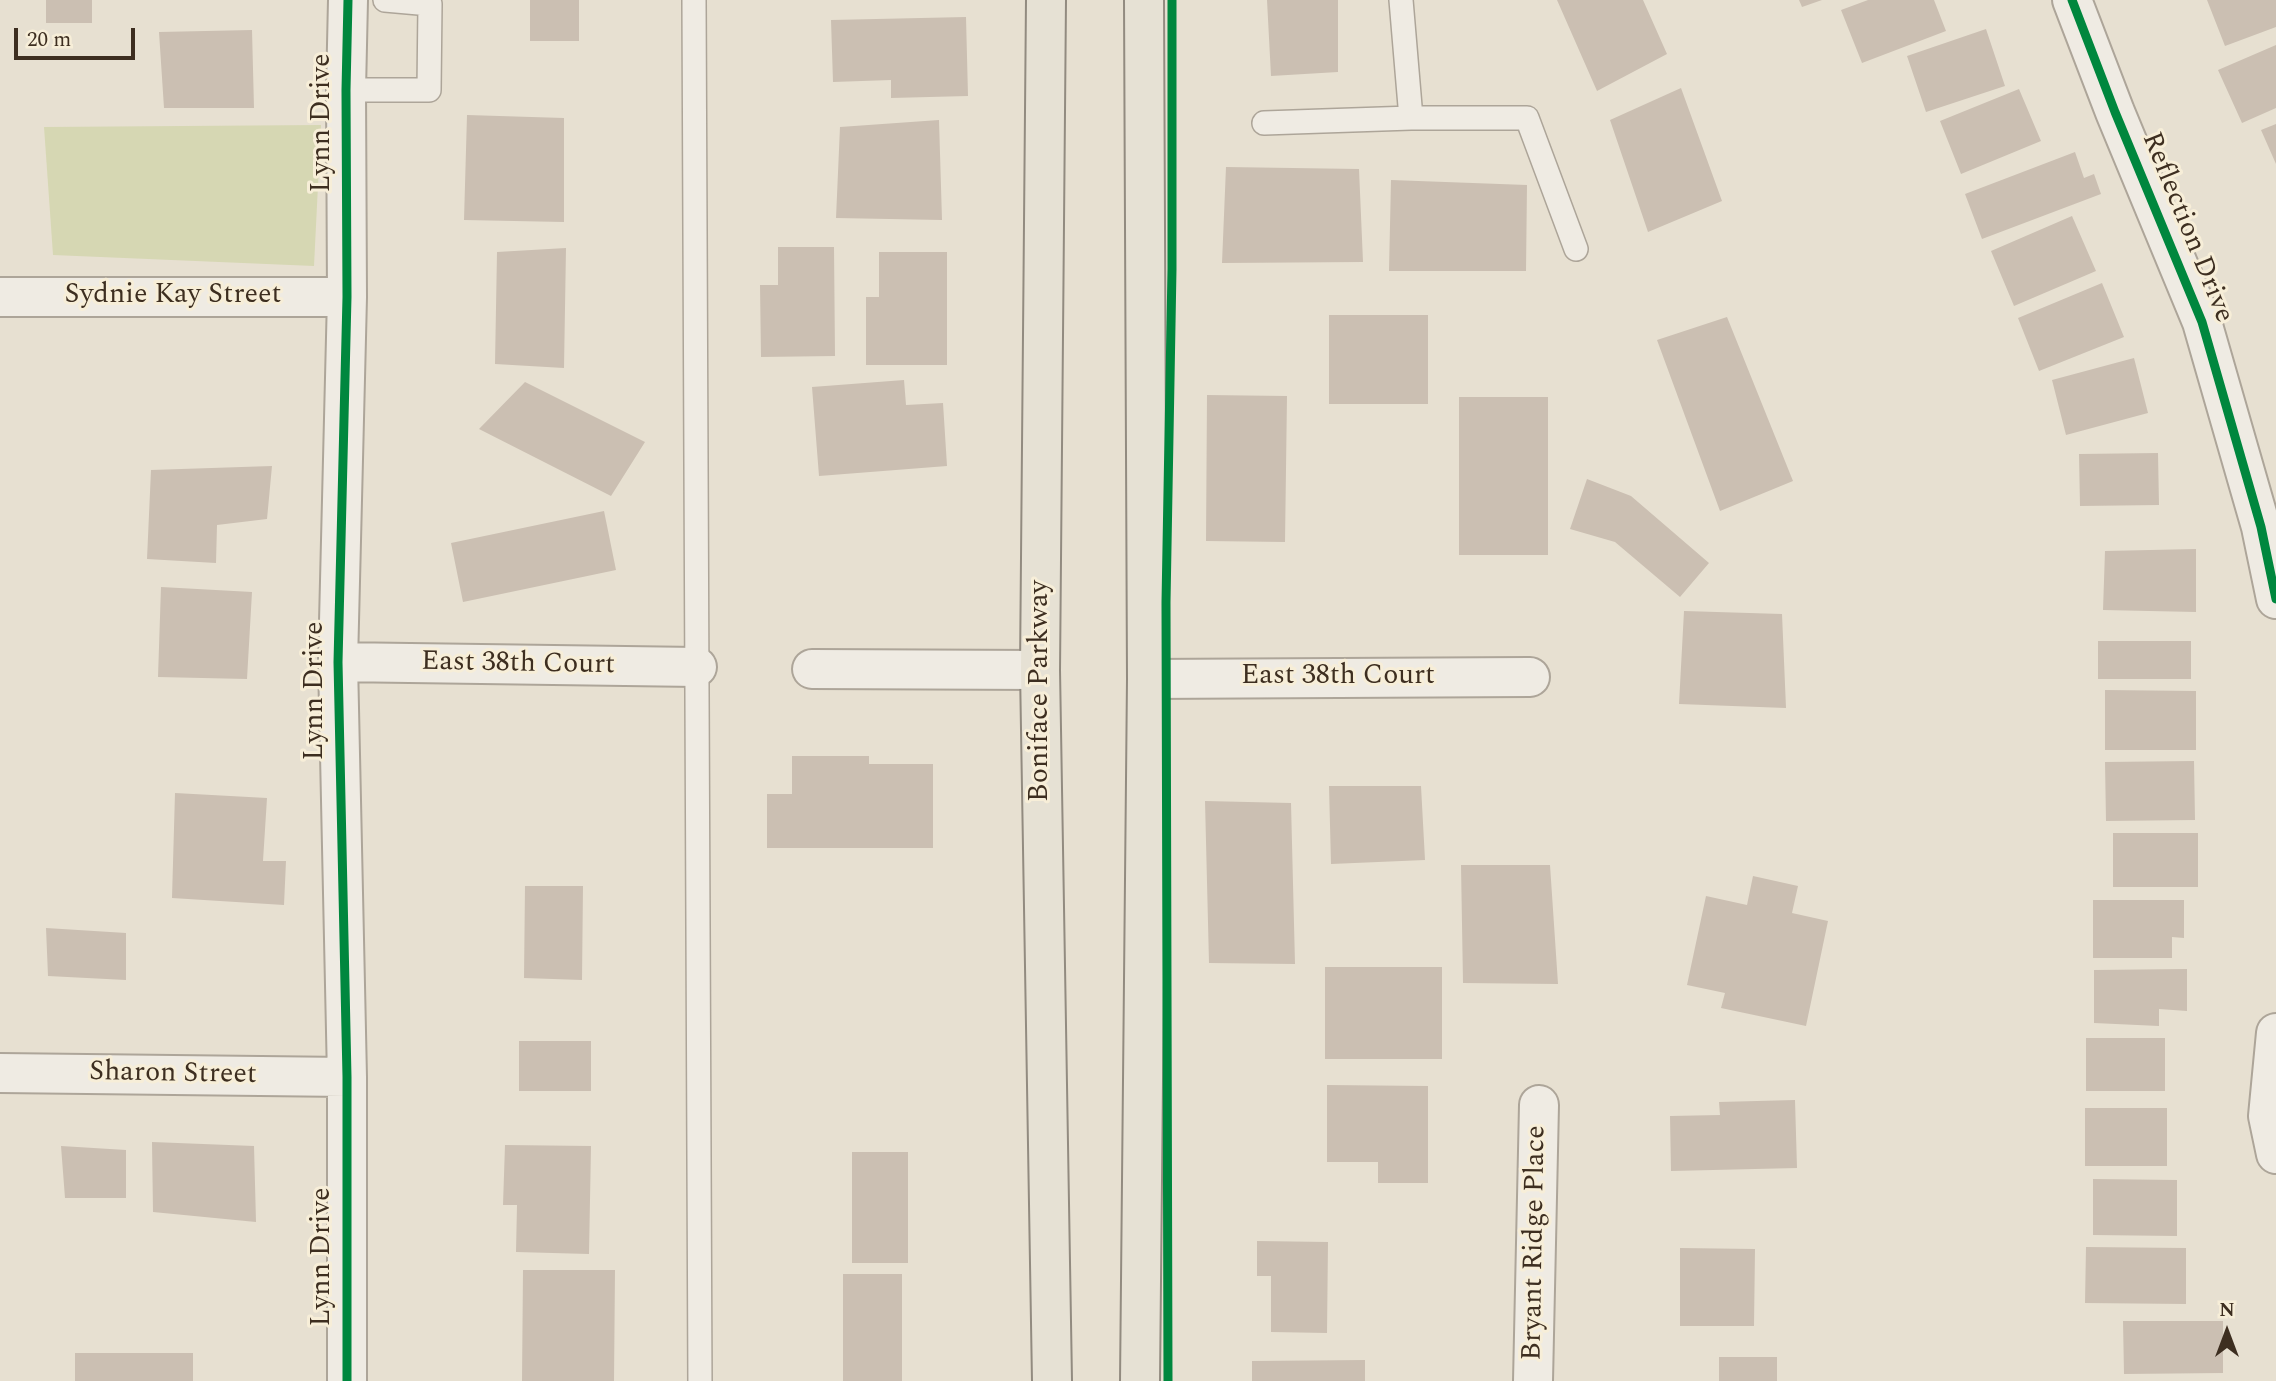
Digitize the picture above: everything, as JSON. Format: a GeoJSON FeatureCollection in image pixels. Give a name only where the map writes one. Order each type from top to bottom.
{"type":"FeatureCollection","features":[{"type":"Feature","properties":{"kind":"main road","name":"Boniface Parkway"},"geometry":{"type":"LineString","coordinates":[[1046,0],[1040,670],[1052,1381]]}},
{"type":"Feature","properties":{"kind":"main road"},"geometry":{"type":"LineString","coordinates":[[1140,1381],[1147,679],[1144,0]]}},
{"type":"Feature","properties":{"kind":"street","name":"Lynn Drive"},"geometry":{"type":"LineString","coordinates":[[347,1381],[347,1077],[338,662],[346,298],[345,90],[348,0]]}},
{"type":"Feature","properties":{"kind":"street","name":"Reflection Drive"},"geometry":{"type":"LineString","coordinates":[[2072,0],[2202,322],[2262,527],[2276,599]]}},
{"type":"Feature","properties":{"kind":"street","name":"Sydnie Kay Street"},"geometry":{"type":"LineString","coordinates":[[0,298],[346,298]]}},
{"type":"Feature","properties":{"kind":"street","name":"East 38th Court"},"geometry":{"type":"LineString","coordinates":[[338,662],[697,667]]}},
{"type":"Feature","properties":{"kind":"street"},"geometry":{"type":"LineString","coordinates":[[812,669],[1040,670]]}},
{"type":"Feature","properties":{"kind":"street","name":"East 38th Court"},"geometry":{"type":"LineString","coordinates":[[1147,679],[1530,677]]}},
{"type":"Feature","properties":{"kind":"street"},"geometry":{"type":"LineString","coordinates":[[2276,1033],[2268,1116],[2276,1154]]}},
{"type":"Feature","properties":{"kind":"street","name":"Sharon Street"},"geometry":{"type":"LineString","coordinates":[[0,1073],[347,1077]]}},
{"type":"Feature","properties":{"kind":"street","name":"Bryant Ridge Place"},"geometry":{"type":"LineString","coordinates":[[1533,1381],[1539,1105]]}},
{"type":"Feature","properties":{"kind":"lane"},"geometry":{"type":"LineString","coordinates":[[345,90],[429,90],[430,4],[385,0]]}},
{"type":"Feature","properties":{"kind":"lane"},"geometry":{"type":"LineString","coordinates":[[694,0],[700,1381]]}},
{"type":"Feature","properties":{"kind":"lane"},"geometry":{"type":"LineString","coordinates":[[1401,0],[1411,118]]}},
{"type":"Feature","properties":{"kind":"lane"},"geometry":{"type":"LineString","coordinates":[[1264,123],[1411,118],[1527,118],[1576,249]]}},
{"type":"Feature","properties":{"kind":"green space"},"geometry":{"type":"Polygon","coordinates":[[[321,125],[314,266],[53,255],[44,127],[321,125]]]}},
{"type":"Feature","properties":{"kind":"building"},"geometry":{"type":"Polygon","coordinates":[[[46,0],[92,0],[92,23],[46,23],[46,0]]]}},
{"type":"Feature","properties":{"kind":"building"},"geometry":{"type":"Polygon","coordinates":[[[530,0],[579,0],[579,41],[530,41],[530,0]]]}},
{"type":"Feature","properties":{"kind":"building"},"geometry":{"type":"Polygon","coordinates":[[[1267,0],[1338,0],[1338,72],[1271,76],[1267,0]]]}},
{"type":"Feature","properties":{"kind":"building"},"geometry":{"type":"Polygon","coordinates":[[[1557,0],[1643,0],[1667,54],[1597,91],[1557,0]]]}},
{"type":"Feature","properties":{"kind":"building"},"geometry":{"type":"Polygon","coordinates":[[[1799,0],[1822,0],[1802,7],[1799,0]]]}},
{"type":"Feature","properties":{"kind":"building"},"geometry":{"type":"Polygon","coordinates":[[[1868,0],[1934,0],[1946,31],[1862,63],[1841,10],[1868,0]]]}},
{"type":"Feature","properties":{"kind":"building"},"geometry":{"type":"Polygon","coordinates":[[[2207,0],[2276,0],[2276,27],[2225,46],[2207,0]]]}},
{"type":"Feature","properties":{"kind":"building"},"geometry":{"type":"Polygon","coordinates":[[[966,17],[968,96],[891,98],[891,80],[833,82],[831,20],[966,17]]]}},
{"type":"Feature","properties":{"kind":"building"},"geometry":{"type":"Polygon","coordinates":[[[1986,29],[2005,86],[1926,112],[1907,56],[1986,29]]]}},
{"type":"Feature","properties":{"kind":"building"},"geometry":{"type":"Polygon","coordinates":[[[252,30],[254,108],[164,108],[159,32],[252,30]]]}},
{"type":"Feature","properties":{"kind":"building"},"geometry":{"type":"Polygon","coordinates":[[[2276,45],[2276,108],[2242,123],[2218,70],[2276,45]]]}},
{"type":"Feature","properties":{"kind":"building"},"geometry":{"type":"Polygon","coordinates":[[[1681,88],[1722,201],[1648,232],[1610,120],[1681,88]]]}},
{"type":"Feature","properties":{"kind":"building"},"geometry":{"type":"Polygon","coordinates":[[[2019,89],[2041,141],[1961,174],[1940,121],[2019,89]]]}},
{"type":"Feature","properties":{"kind":"building"},"geometry":{"type":"Polygon","coordinates":[[[467,115],[564,118],[564,222],[464,220],[467,115]]]}},
{"type":"Feature","properties":{"kind":"building"},"geometry":{"type":"Polygon","coordinates":[[[939,120],[942,220],[836,218],[840,127],[939,120]]]}},
{"type":"Feature","properties":{"kind":"building"},"geometry":{"type":"Polygon","coordinates":[[[2276,124],[2276,164],[2261,130],[2276,124]]]}},
{"type":"Feature","properties":{"kind":"building"},"geometry":{"type":"Polygon","coordinates":[[[2075,152],[2084,178],[2094,174],[2101,194],[1982,239],[1965,194],[2075,152]]]}},
{"type":"Feature","properties":{"kind":"building"},"geometry":{"type":"Polygon","coordinates":[[[1226,167],[1359,169],[1363,262],[1222,263],[1226,167]]]}},
{"type":"Feature","properties":{"kind":"building"},"geometry":{"type":"Polygon","coordinates":[[[1391,180],[1527,185],[1526,271],[1389,271],[1391,180]]]}},
{"type":"Feature","properties":{"kind":"building"},"geometry":{"type":"Polygon","coordinates":[[[2072,216],[2096,271],[2014,306],[1991,251],[2072,216]]]}},
{"type":"Feature","properties":{"kind":"building"},"geometry":{"type":"Polygon","coordinates":[[[778,247],[834,247],[835,356],[761,357],[760,285],[778,285],[778,247]]]}},
{"type":"Feature","properties":{"kind":"building"},"geometry":{"type":"Polygon","coordinates":[[[566,248],[564,368],[495,364],[497,252],[566,248]]]}},
{"type":"Feature","properties":{"kind":"building"},"geometry":{"type":"Polygon","coordinates":[[[879,252],[947,252],[947,365],[866,365],[866,297],[879,297],[879,252]]]}},
{"type":"Feature","properties":{"kind":"building"},"geometry":{"type":"Polygon","coordinates":[[[2102,283],[2124,337],[2039,371],[2018,318],[2102,283]]]}},
{"type":"Feature","properties":{"kind":"building"},"geometry":{"type":"Polygon","coordinates":[[[1329,315],[1428,315],[1428,404],[1329,404],[1329,315]]]}},
{"type":"Feature","properties":{"kind":"building"},"geometry":{"type":"Polygon","coordinates":[[[1727,317],[1793,481],[1720,511],[1657,340],[1727,317]]]}},
{"type":"Feature","properties":{"kind":"building"},"geometry":{"type":"Polygon","coordinates":[[[2134,358],[2148,413],[2066,435],[2052,380],[2134,358]]]}},
{"type":"Feature","properties":{"kind":"building"},"geometry":{"type":"Polygon","coordinates":[[[904,380],[906,405],[943,403],[947,466],[819,476],[812,387],[904,380]]]}},
{"type":"Feature","properties":{"kind":"building"},"geometry":{"type":"Polygon","coordinates":[[[525,382],[645,442],[611,496],[479,429],[525,382]]]}},
{"type":"Feature","properties":{"kind":"building"},"geometry":{"type":"Polygon","coordinates":[[[1207,395],[1287,396],[1285,542],[1206,541],[1207,395]]]}},
{"type":"Feature","properties":{"kind":"building"},"geometry":{"type":"Polygon","coordinates":[[[1459,397],[1548,397],[1548,555],[1459,555],[1459,397]]]}},
{"type":"Feature","properties":{"kind":"building"},"geometry":{"type":"Polygon","coordinates":[[[2158,453],[2159,505],[2080,506],[2079,454],[2158,453]]]}},
{"type":"Feature","properties":{"kind":"building"},"geometry":{"type":"Polygon","coordinates":[[[272,466],[267,519],[217,525],[216,563],[147,559],[151,470],[272,466]]]}},
{"type":"Feature","properties":{"kind":"building"},"geometry":{"type":"Polygon","coordinates":[[[1587,479],[1631,496],[1709,563],[1680,597],[1615,542],[1570,529],[1587,479]]]}},
{"type":"Feature","properties":{"kind":"building"},"geometry":{"type":"Polygon","coordinates":[[[604,511],[616,570],[463,602],[451,543],[604,511]]]}},
{"type":"Feature","properties":{"kind":"building"},"geometry":{"type":"Polygon","coordinates":[[[2196,549],[2196,612],[2103,610],[2105,551],[2196,549]]]}},
{"type":"Feature","properties":{"kind":"building"},"geometry":{"type":"Polygon","coordinates":[[[161,587],[252,592],[247,679],[158,677],[161,587]]]}},
{"type":"Feature","properties":{"kind":"building"},"geometry":{"type":"Polygon","coordinates":[[[1684,611],[1782,614],[1786,708],[1679,704],[1684,611]]]}},
{"type":"Feature","properties":{"kind":"building"},"geometry":{"type":"Polygon","coordinates":[[[2098,641],[2191,641],[2191,679],[2098,679],[2098,641]]]}},
{"type":"Feature","properties":{"kind":"building"},"geometry":{"type":"Polygon","coordinates":[[[2105,690],[2196,691],[2196,750],[2105,750],[2105,690]]]}},
{"type":"Feature","properties":{"kind":"building"},"geometry":{"type":"Polygon","coordinates":[[[792,756],[869,756],[869,764],[933,764],[933,848],[767,848],[767,794],[792,794],[792,756]]]}},
{"type":"Feature","properties":{"kind":"building"},"geometry":{"type":"Polygon","coordinates":[[[2194,761],[2195,820],[2106,821],[2105,762],[2194,761]]]}},
{"type":"Feature","properties":{"kind":"building"},"geometry":{"type":"Polygon","coordinates":[[[1329,786],[1421,786],[1425,860],[1331,864],[1329,786]]]}},
{"type":"Feature","properties":{"kind":"building"},"geometry":{"type":"Polygon","coordinates":[[[175,793],[267,798],[263,861],[286,861],[284,905],[172,898],[175,793]]]}},
{"type":"Feature","properties":{"kind":"building"},"geometry":{"type":"Polygon","coordinates":[[[1205,801],[1291,803],[1295,964],[1209,963],[1205,801]]]}},
{"type":"Feature","properties":{"kind":"building"},"geometry":{"type":"Polygon","coordinates":[[[2113,833],[2198,833],[2198,887],[2113,887],[2113,833]]]}},
{"type":"Feature","properties":{"kind":"building"},"geometry":{"type":"Polygon","coordinates":[[[1461,865],[1550,865],[1558,984],[1463,983],[1461,865]]]}},
{"type":"Feature","properties":{"kind":"building"},"geometry":{"type":"Polygon","coordinates":[[[1753,876],[1798,886],[1792,913],[1828,921],[1806,1026],[1721,1008],[1725,993],[1687,985],[1706,896],[1747,905],[1753,876]]]}},
{"type":"Feature","properties":{"kind":"building"},"geometry":{"type":"Polygon","coordinates":[[[525,886],[583,886],[582,980],[524,978],[525,886]]]}},
{"type":"Feature","properties":{"kind":"building"},"geometry":{"type":"Polygon","coordinates":[[[2093,900],[2184,900],[2184,938],[2172,937],[2172,958],[2093,958],[2093,900]]]}},
{"type":"Feature","properties":{"kind":"building"},"geometry":{"type":"Polygon","coordinates":[[[46,928],[126,933],[126,980],[48,976],[46,928]]]}},
{"type":"Feature","properties":{"kind":"building"},"geometry":{"type":"Polygon","coordinates":[[[1325,967],[1442,967],[1442,1059],[1325,1059],[1325,967]]]}},
{"type":"Feature","properties":{"kind":"building"},"geometry":{"type":"Polygon","coordinates":[[[2187,969],[2187,1011],[2159,1009],[2159,1026],[2094,1023],[2094,970],[2187,969]]]}},
{"type":"Feature","properties":{"kind":"building"},"geometry":{"type":"Polygon","coordinates":[[[2086,1038],[2165,1038],[2165,1091],[2086,1091],[2086,1038]]]}},
{"type":"Feature","properties":{"kind":"building"},"geometry":{"type":"Polygon","coordinates":[[[519,1041],[591,1041],[591,1091],[519,1091],[519,1041]]]}},
{"type":"Feature","properties":{"kind":"building"},"geometry":{"type":"Polygon","coordinates":[[[1327,1085],[1428,1086],[1428,1183],[1378,1183],[1378,1162],[1327,1162],[1327,1085]]]}},
{"type":"Feature","properties":{"kind":"building"},"geometry":{"type":"Polygon","coordinates":[[[1795,1100],[1797,1168],[1671,1171],[1670,1116],[1720,1115],[1719,1102],[1795,1100]]]}},
{"type":"Feature","properties":{"kind":"building"},"geometry":{"type":"Polygon","coordinates":[[[2085,1108],[2167,1108],[2167,1166],[2085,1166],[2085,1108]]]}},
{"type":"Feature","properties":{"kind":"building"},"geometry":{"type":"Polygon","coordinates":[[[152,1142],[254,1146],[256,1222],[153,1212],[152,1142]]]}},
{"type":"Feature","properties":{"kind":"building"},"geometry":{"type":"Polygon","coordinates":[[[505,1145],[591,1146],[589,1254],[516,1252],[517,1205],[503,1205],[505,1145]]]}},
{"type":"Feature","properties":{"kind":"building"},"geometry":{"type":"Polygon","coordinates":[[[61,1146],[126,1150],[126,1198],[65,1198],[61,1146]]]}},
{"type":"Feature","properties":{"kind":"building"},"geometry":{"type":"Polygon","coordinates":[[[852,1152],[908,1152],[908,1263],[852,1263],[852,1152]]]}},
{"type":"Feature","properties":{"kind":"building"},"geometry":{"type":"Polygon","coordinates":[[[2093,1179],[2177,1180],[2177,1236],[2093,1235],[2093,1179]]]}},
{"type":"Feature","properties":{"kind":"building"},"geometry":{"type":"Polygon","coordinates":[[[1257,1241],[1328,1242],[1327,1333],[1271,1332],[1271,1276],[1257,1276],[1257,1241]]]}},
{"type":"Feature","properties":{"kind":"building"},"geometry":{"type":"Polygon","coordinates":[[[2086,1247],[2186,1248],[2186,1304],[2085,1303],[2086,1247]]]}},
{"type":"Feature","properties":{"kind":"building"},"geometry":{"type":"Polygon","coordinates":[[[1680,1248],[1755,1249],[1754,1326],[1680,1326],[1680,1248]]]}},
{"type":"Feature","properties":{"kind":"building"},"geometry":{"type":"Polygon","coordinates":[[[523,1270],[615,1270],[614,1381],[522,1381],[523,1270]]]}},
{"type":"Feature","properties":{"kind":"building"},"geometry":{"type":"Polygon","coordinates":[[[843,1274],[902,1274],[902,1381],[843,1381],[843,1274]]]}},
{"type":"Feature","properties":{"kind":"building"},"geometry":{"type":"Polygon","coordinates":[[[2123,1321],[2223,1321],[2223,1373],[2124,1374],[2123,1321]]]}},
{"type":"Feature","properties":{"kind":"building"},"geometry":{"type":"Polygon","coordinates":[[[75,1353],[193,1353],[193,1381],[75,1381],[75,1353]]]}},
{"type":"Feature","properties":{"kind":"building"},"geometry":{"type":"Polygon","coordinates":[[[1719,1357],[1777,1357],[1777,1381],[1719,1381],[1719,1357]]]}},
{"type":"Feature","properties":{"kind":"building"},"geometry":{"type":"Polygon","coordinates":[[[1365,1360],[1365,1381],[1252,1381],[1252,1361],[1365,1360]]]}},
{"type":"Feature","properties":{"kind":"cycle path"},"geometry":{"type":"LineString","coordinates":[[347,1381],[347,1077],[338,662],[347,297],[348,0]]}},
{"type":"Feature","properties":{"kind":"cycle path"},"geometry":{"type":"LineString","coordinates":[[1168,1381],[1166,602],[1172,269],[1172,0]]}},
{"type":"Feature","properties":{"kind":"cycle path"},"geometry":{"type":"LineString","coordinates":[[2072,0],[2202,322],[2261,527],[2276,599]]}}]}
